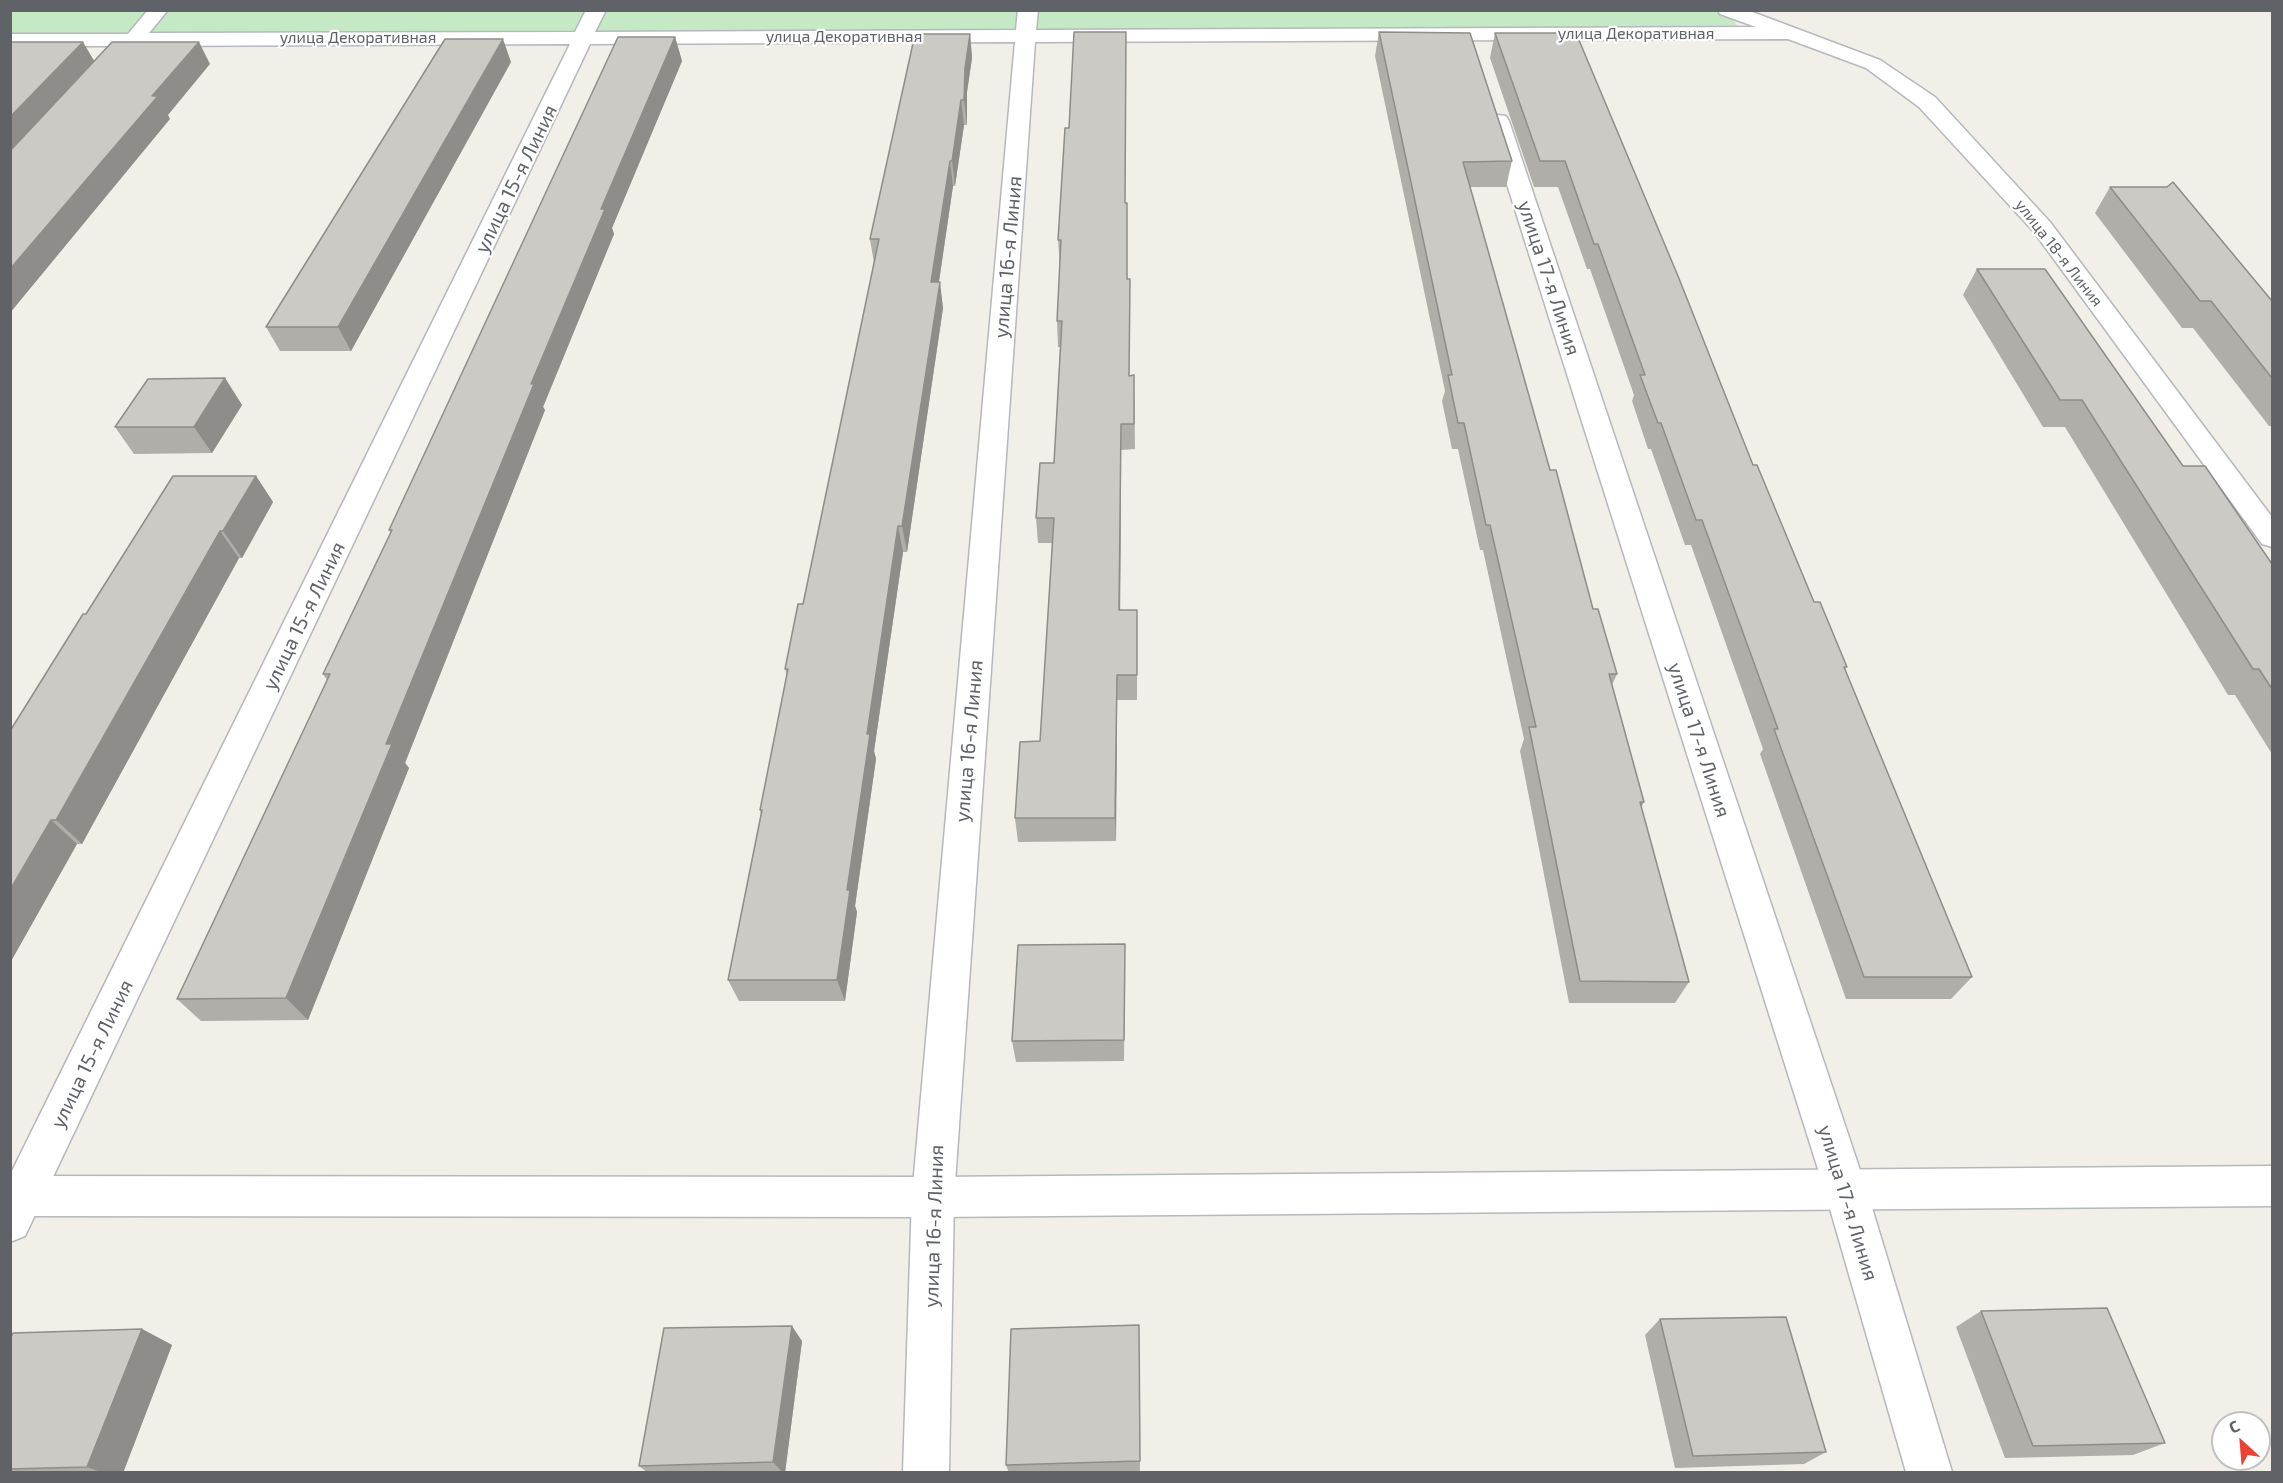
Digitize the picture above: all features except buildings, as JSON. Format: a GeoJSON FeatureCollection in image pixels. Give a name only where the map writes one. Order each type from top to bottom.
{"type":"FeatureCollection","features":[{"type":"Feature","properties":{"kind":"street"},"geometry":{"type":"LineString","coordinates":[[111,65],[159,10]]}},
{"type":"Feature","properties":{"kind":"street","name":"улица Декоративная"},"geometry":{"type":"LineString","coordinates":[[1727,10],[1790,33]]}},
{"type":"Feature","properties":{"kind":"street","name":"улица Декоративная"},"geometry":{"type":"LineString","coordinates":[[10,40],[134,39],[590,24],[1466,22],[1790,33]]}},
{"type":"Feature","properties":{"kind":"street","name":"улица 17-я Линия"},"geometry":{"type":"LineString","coordinates":[[1466,22],[1845,1188],[1929,1473]]}},
{"type":"Feature","properties":{"kind":"street","name":"улица 16-я Линия"},"geometry":{"type":"LineString","coordinates":[[926,1473],[933,1197],[1027,23]]}},
{"type":"Feature","properties":{"kind":"street","name":"улица 15-я Линия"},"geometry":{"type":"LineString","coordinates":[[17,1209],[590,24]]}},
{"type":"Feature","properties":{"kind":"street","name":"улица 18-я Линия"},"geometry":{"type":"LineString","coordinates":[[1790,33],[1873,64],[1927,102],[2042,227],[2272,537]]}},
{"type":"Feature","properties":{"kind":"street"},"geometry":{"type":"LineString","coordinates":[[17,1209],[933,1197],[2272,1186]]}},
{"type":"Feature","properties":{"kind":"green space"},"geometry":{"type":"Polygon","coordinates":[[[1724,10],[1750,40],[11,45],[10,11],[1724,10]]]}}]}
